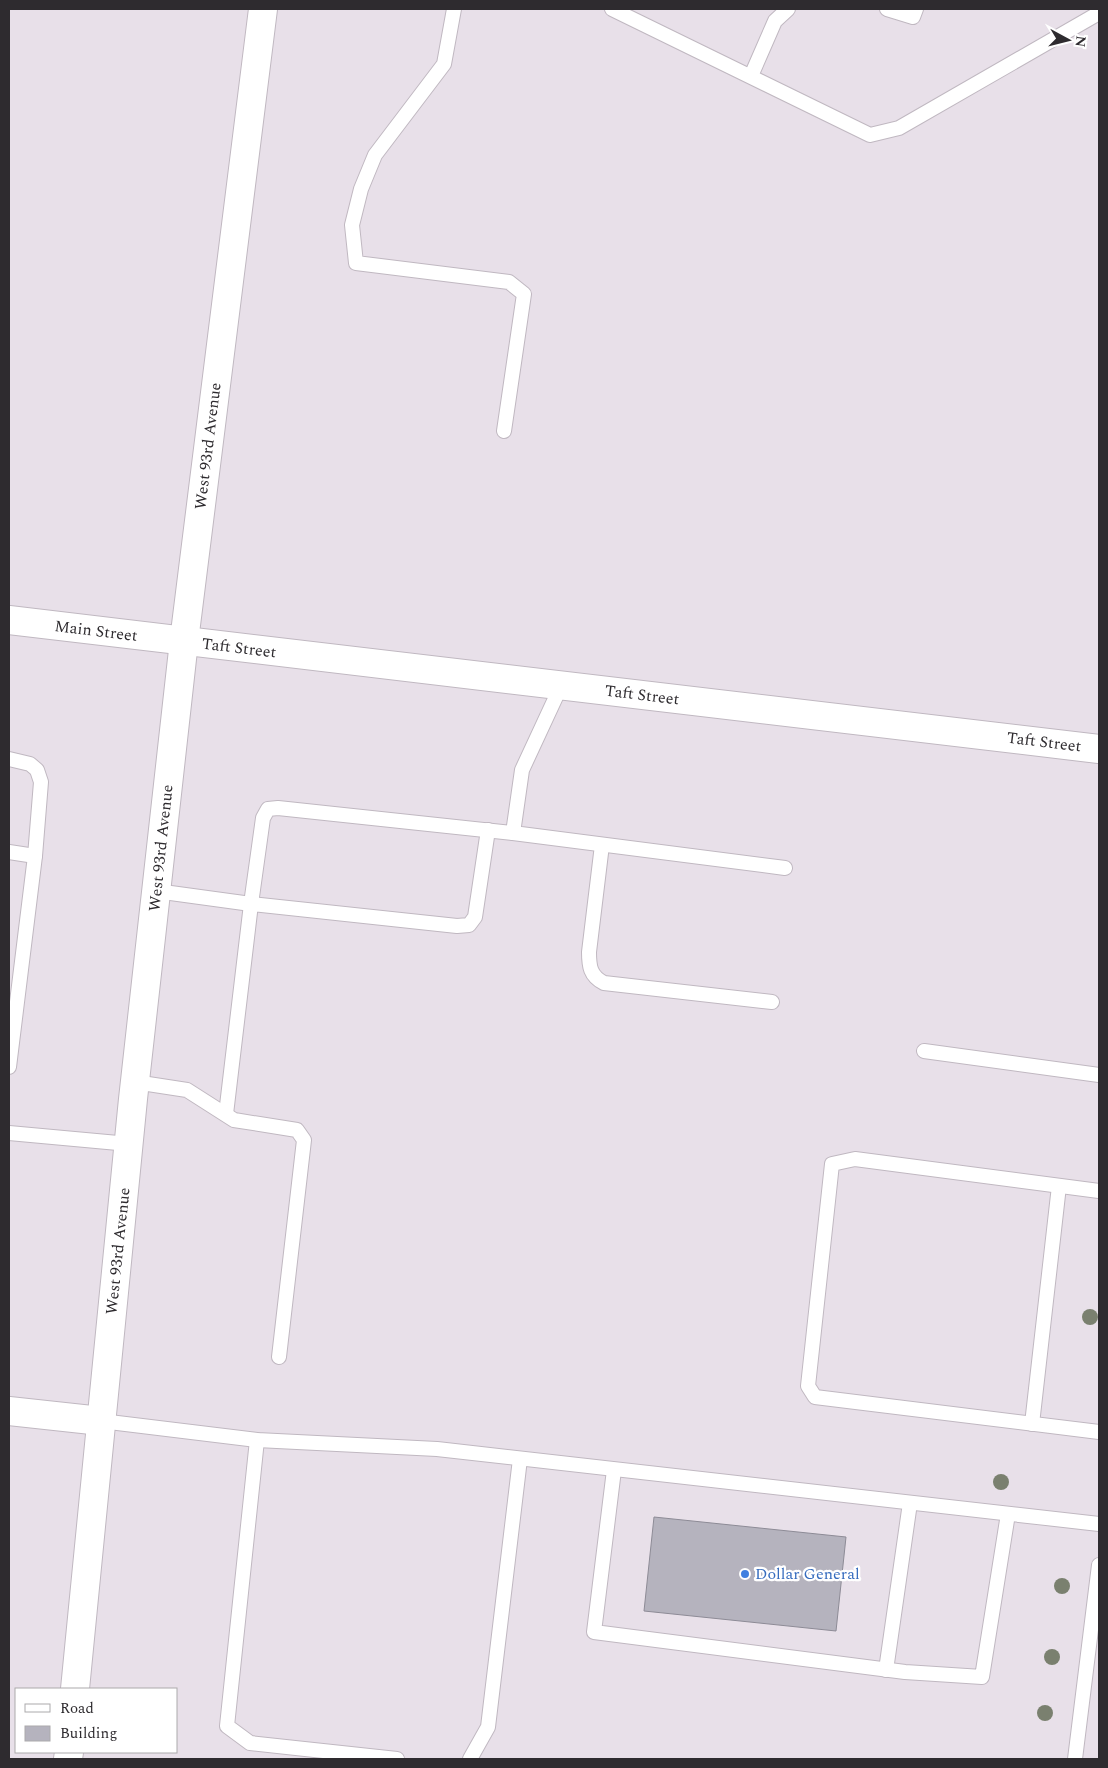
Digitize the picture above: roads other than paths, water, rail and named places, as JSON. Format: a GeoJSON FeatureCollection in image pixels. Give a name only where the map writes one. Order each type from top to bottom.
{"type":"FeatureCollection","features":[{"type":"Feature","properties":{"kind":"street","name":"West 93rd Avenue"},"geometry":{"type":"LineString","coordinates":[[75,1688],[135,1082],[156,891],[184,641],[263,9]]}},
{"type":"Feature","properties":{"kind":"street","name":"Main Street"},"geometry":{"type":"LineString","coordinates":[[9,620],[184,641]]}},
{"type":"Feature","properties":{"kind":"street","name":"Taft Street"},"geometry":{"type":"LineString","coordinates":[[184,641],[1099,749]]}},
{"type":"Feature","properties":{"kind":"street"},"geometry":{"type":"LineString","coordinates":[[9,1411],[101,1421]]}},
{"type":"Feature","properties":{"kind":"lane"},"geometry":{"type":"LineString","coordinates":[[454,9],[444,64],[374,155],[361,189],[352,225],[356,264],[509,282],[524,294],[504,432]]}},
{"type":"Feature","properties":{"kind":"lane"},"geometry":{"type":"LineString","coordinates":[[612,9],[870,135],[898,128],[1099,13]]}},
{"type":"Feature","properties":{"kind":"lane"},"geometry":{"type":"LineString","coordinates":[[751,76],[775,21],[788,9]]}},
{"type":"Feature","properties":{"kind":"lane"},"geometry":{"type":"LineString","coordinates":[[886,9],[913,17],[916,9]]}},
{"type":"Feature","properties":{"kind":"lane"},"geometry":{"type":"LineString","coordinates":[[513,833],[522,770],[562,686]]}},
{"type":"Feature","properties":{"kind":"lane"},"geometry":{"type":"LineString","coordinates":[[9,759],[30,764],[37,770],[41,782],[35,856],[9,1068]]}},
{"type":"Feature","properties":{"kind":"lane"},"geometry":{"type":"LineString","coordinates":[[226,1114],[251,904],[263,818],[268,808],[488,830],[785,868]]}},
{"type":"Feature","properties":{"kind":"lane"},"geometry":{"type":"LineString","coordinates":[[156,891],[251,904],[457,926],[468,925],[475,917],[488,830]]}},
{"type":"Feature","properties":{"kind":"lane"},"geometry":{"type":"LineString","coordinates":[[602,845],[589,952],[589,966],[594,978],[604,982],[772,1002]]}},
{"type":"Feature","properties":{"kind":"lane"},"geometry":{"type":"LineString","coordinates":[[9,852],[35,856]]}},
{"type":"Feature","properties":{"kind":"lane"},"geometry":{"type":"LineString","coordinates":[[924,1051],[1099,1075]]}},
{"type":"Feature","properties":{"kind":"lane"},"geometry":{"type":"LineString","coordinates":[[135,1082],[187,1090],[234,1120],[297,1130],[304,1140],[279,1357]]}},
{"type":"Feature","properties":{"kind":"lane"},"geometry":{"type":"LineString","coordinates":[[9,1133],[129,1144]]}},
{"type":"Feature","properties":{"kind":"lane"},"geometry":{"type":"LineString","coordinates":[[1099,1191],[855,1159],[832,1164],[808,1386],[815,1397],[1099,1432]]}},
{"type":"Feature","properties":{"kind":"lane"},"geometry":{"type":"LineString","coordinates":[[1032,1424],[1059,1186]]}},
{"type":"Feature","properties":{"kind":"lane"},"geometry":{"type":"LineString","coordinates":[[101,1421],[257,1440],[437,1450],[1099,1524]]}},
{"type":"Feature","properties":{"kind":"lane"},"geometry":{"type":"LineString","coordinates":[[257,1440],[227,1726],[250,1742],[299,1754],[397,1759]]}},
{"type":"Feature","properties":{"kind":"lane"},"geometry":{"type":"LineString","coordinates":[[470,1759],[488,1727],[520,1459]]}},
{"type":"Feature","properties":{"kind":"lane"},"geometry":{"type":"LineString","coordinates":[[614,1470],[594,1632],[886,1670],[982,1677],[1008,1514]]}},
{"type":"Feature","properties":{"kind":"lane"},"geometry":{"type":"LineString","coordinates":[[886,1670],[910,1503]]}},
{"type":"Feature","properties":{"kind":"lane"},"geometry":{"type":"LineString","coordinates":[[1075,1759],[1099,1565]]}},
{"type":"Feature","properties":{"kind":"place","name":"Dollar General"},"geometry":{"type":"Point","coordinates":[745,1574]}}]}
